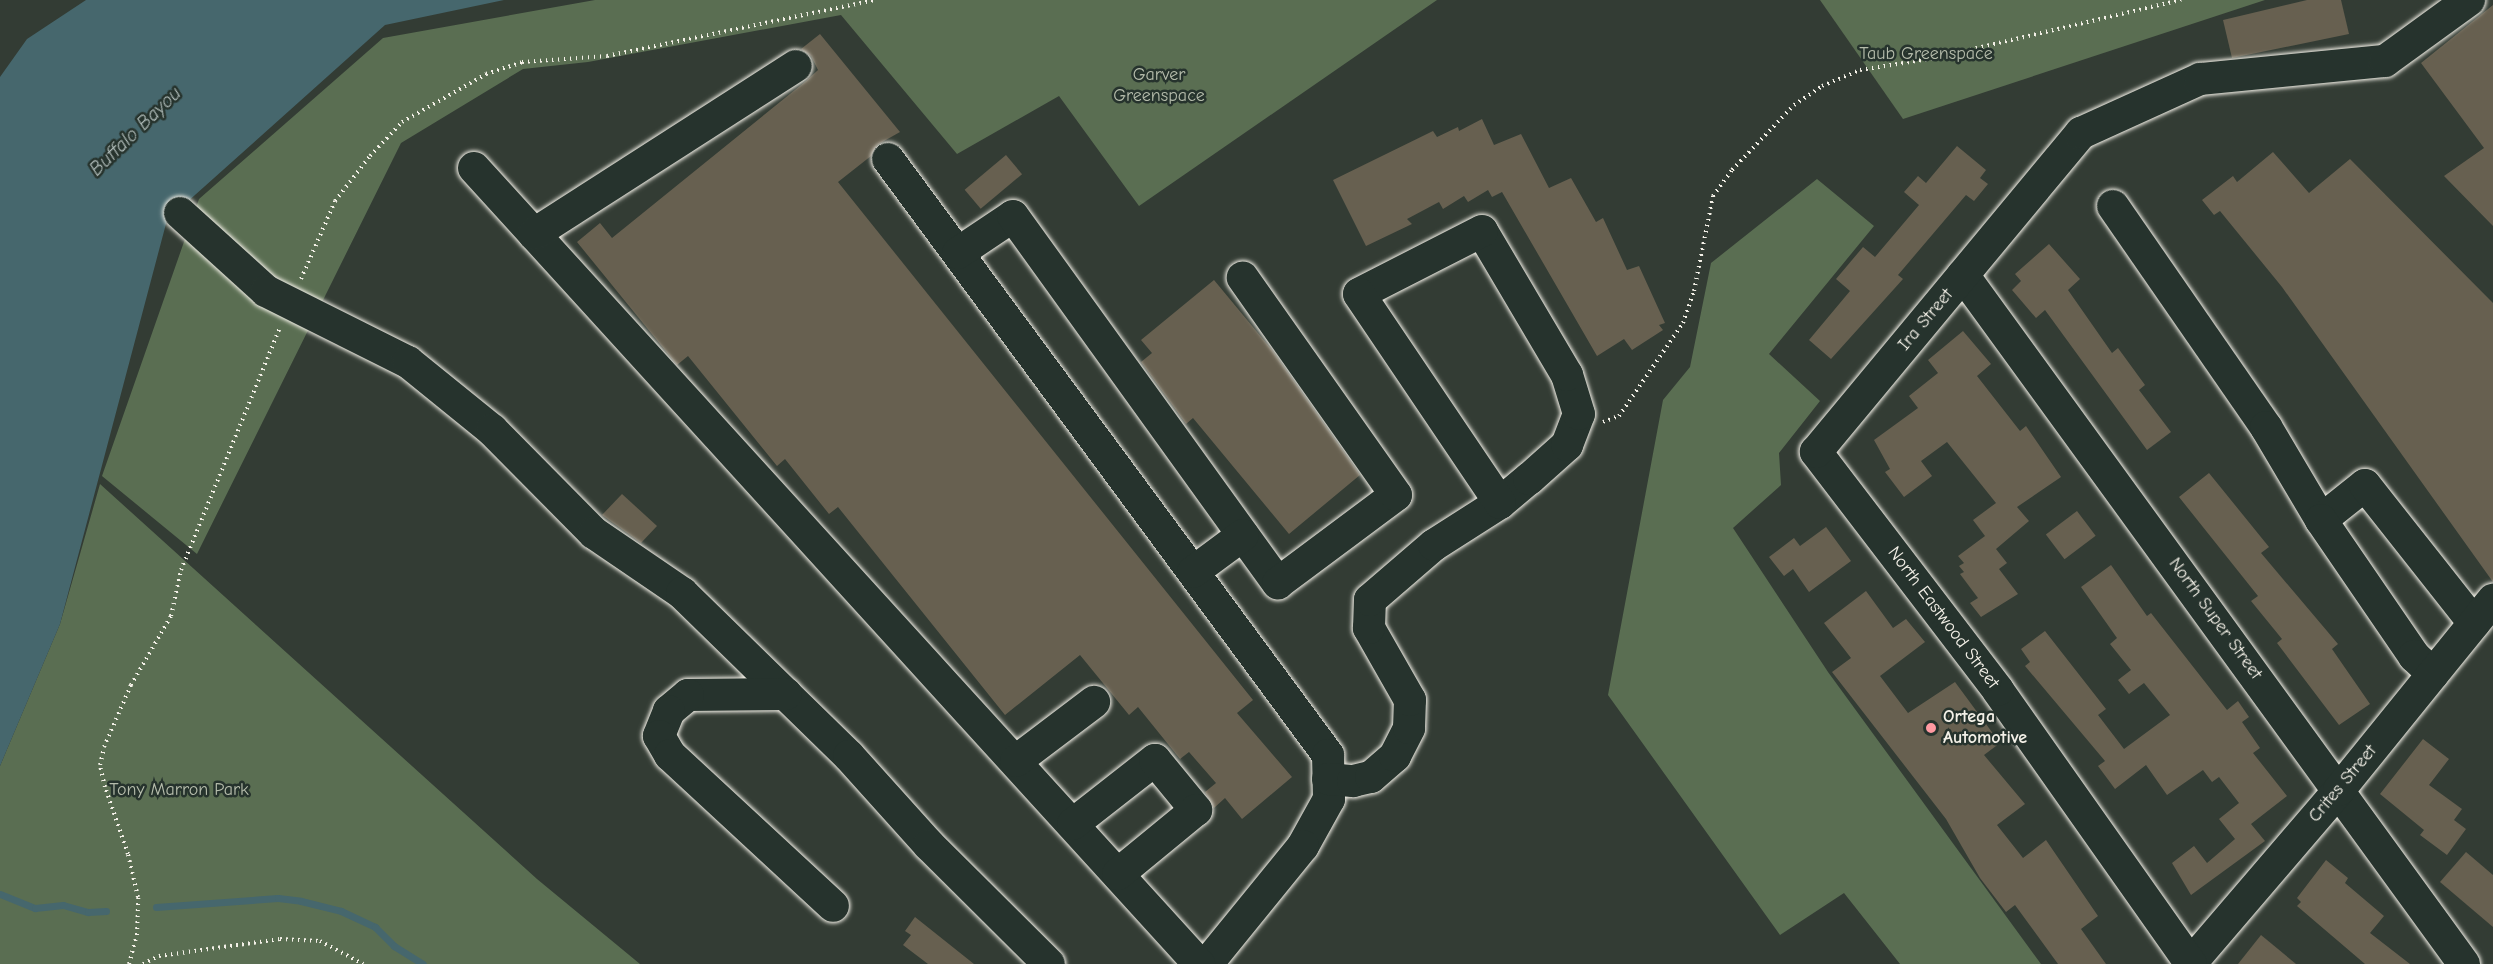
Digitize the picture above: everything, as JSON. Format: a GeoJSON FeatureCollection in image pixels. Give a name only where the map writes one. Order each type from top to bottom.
{"type":"FeatureCollection","features":[{"type":"Feature","properties":{"kind":"street","name":"Ira Street"},"geometry":{"type":"LineString","coordinates":[[1816,452],[2081,133],[2137,105],[2200,79],[2385,61],[2469,0]]}},
{"type":"Feature","properties":{"kind":"street"},"geometry":{"type":"LineString","coordinates":[[534,234],[796,66]]}},
{"type":"Feature","properties":{"kind":"street"},"geometry":{"type":"LineString","coordinates":[[888,159],[1328,755],[1329,799],[1303,846],[1207,964]]}},
{"type":"Feature","properties":{"kind":"street"},"geometry":{"type":"LineString","coordinates":[[474,168],[1199,964]]}},
{"type":"Feature","properties":{"kind":"street"},"geometry":{"type":"LineString","coordinates":[[2113,206],[2266,427],[2321,520],[2414,656],[2433,674]]}},
{"type":"Feature","properties":{"kind":"street"},"geometry":{"type":"LineString","coordinates":[[180,213],[266,291],[408,362],[452,395],[492,430],[567,509],[623,555],[682,593],[786,694],[1049,964]]}},
{"type":"Feature","properties":{"kind":"street"},"geometry":{"type":"LineString","coordinates":[[958,253],[1012,216],[1278,583],[1396,495],[1243,278]]}},
{"type":"Feature","properties":{"kind":"street"},"geometry":{"type":"LineString","coordinates":[[1328,779],[1353,781],[1371,777],[1395,756],[1409,728],[1410,700],[1369,628],[1370,600],[1434,545],[1500,503],[1567,445],[1579,414],[1567,375],[1482,231],[1359,294],[1500,503]]}},
{"type":"Feature","properties":{"kind":"street","name":"North Super Street"},"geometry":{"type":"LineString","coordinates":[[1963,275],[2464,964]]}},
{"type":"Feature","properties":{"kind":"street","name":"North Eastwood Street"},"geometry":{"type":"LineString","coordinates":[[1816,452],[1998,690],[2190,964]]}},
{"type":"Feature","properties":{"kind":"street"},"geometry":{"type":"LineString","coordinates":[[2321,520],[2365,485],[2484,611]]}},
{"type":"Feature","properties":{"kind":"street"},"geometry":{"type":"LineString","coordinates":[[1193,572],[1243,535]]}},
{"type":"Feature","properties":{"kind":"street","name":"Crites Street"},"geometry":{"type":"LineString","coordinates":[[2190,964],[2339,790],[2484,611]]}},
{"type":"Feature","properties":{"kind":"street"},"geometry":{"type":"LineString","coordinates":[[786,694],[688,695],[669,711],[659,736],[670,755],[833,906]]}},
{"type":"Feature","properties":{"kind":"street"},"geometry":{"type":"LineString","coordinates":[[1016,761],[1094,702]]}},
{"type":"Feature","properties":{"kind":"street"},"geometry":{"type":"LineString","coordinates":[[1073,824],[1155,760],[1196,810],[1118,874]]}},
{"type":"Feature","properties":{"kind":"path"},"geometry":{"type":"LineString","coordinates":[[129,964],[137,935],[138,897],[128,854],[105,787],[100,765],[104,747],[131,685],[171,616],[181,570],[290,304],[335,201],[402,122],[450,91],[512,64],[607,56],[875,0]]}},
{"type":"Feature","properties":{"kind":"path"},"geometry":{"type":"LineString","coordinates":[[1577,420],[1598,425],[1618,416],[1646,380],[1683,323],[1694,291],[1713,196],[1732,170],[1794,105],[1822,86],[1860,70],[1946,55],[2181,0]]}},
{"type":"Feature","properties":{"kind":"path"},"geometry":{"type":"LineString","coordinates":[[143,964],[159,956],[280,939],[320,941],[363,964]]}},
{"type":"Feature","properties":{"kind":"green space","name":"Garver Greenspace"},"geometry":{"type":"Polygon","coordinates":[[[595,0],[1437,0],[1139,206],[1059,96],[957,154],[841,15],[588,62],[523,69],[401,143],[197,554],[102,476],[199,199],[383,38],[595,0]]]}},
{"type":"Feature","properties":{"kind":"green space","name":"Taub Greenspace"},"geometry":{"type":"Polygon","coordinates":[[[1820,0],[2265,0],[1903,119],[1820,0]]]}},
{"type":"Feature","properties":{"kind":"green space"},"geometry":{"type":"Polygon","coordinates":[[[1817,179],[1874,226],[1769,354],[1820,401],[1779,453],[1781,485],[1733,528],[1828,672],[2041,964],[1900,964],[1844,893],[1780,935],[1608,695],[1663,400],[1690,367],[1711,263],[1817,179]]]}},
{"type":"Feature","properties":{"kind":"green space","name":"Tony Marron Park"},"geometry":{"type":"Polygon","coordinates":[[[100,484],[537,879],[640,964],[0,964],[0,766],[60,624],[100,484]]]}},
{"type":"Feature","properties":{"kind":"water","name":"Buffalo Bayou"},"geometry":{"type":"Polygon","coordinates":[[[86,0],[504,0],[385,25],[167,220],[60,624],[0,766],[0,77],[27,39],[86,0]]]}},
{"type":"Feature","properties":{"kind":"building"},"geometry":{"type":"Polygon","coordinates":[[[2307,0],[2341,0],[2349,34],[2232,58],[2223,20],[2307,0]]]}},
{"type":"Feature","properties":{"kind":"building"},"geometry":{"type":"Polygon","coordinates":[[[2493,5],[2493,226],[2444,176],[2484,148],[2421,63],[2493,5]]]}},
{"type":"Feature","properties":{"kind":"building"},"geometry":{"type":"Polygon","coordinates":[[[820,34],[900,132],[877,145],[871,156],[838,182],[1253,700],[1237,713],[1292,777],[1242,819],[1225,798],[1214,808],[1205,792],[1216,783],[1189,752],[1180,759],[1138,707],[1129,715],[1080,655],[1005,715],[838,507],[829,514],[785,459],[777,466],[688,356],[677,365],[577,242],[600,223],[612,238],[806,81],[818,70],[811,56],[801,49],[820,34]]]}},
{"type":"Feature","properties":{"kind":"building"},"geometry":{"type":"Polygon","coordinates":[[[1482,119],[1494,145],[1521,134],[1549,188],[1571,178],[1596,222],[1603,218],[1627,270],[1639,266],[1665,323],[1659,325],[1663,330],[1632,350],[1624,339],[1597,356],[1502,192],[1492,197],[1488,190],[1468,202],[1464,196],[1443,209],[1439,202],[1407,219],[1412,224],[1366,246],[1333,180],[1433,131],[1437,137],[1458,127],[1459,131],[1482,119]]]}},
{"type":"Feature","properties":{"kind":"building"},"geometry":{"type":"Polygon","coordinates":[[[1957,146],[1986,170],[1980,178],[1988,184],[1974,201],[1966,195],[1898,275],[1903,279],[1831,359],[1809,340],[1850,291],[1836,279],[1863,247],[1875,257],[1919,205],[1904,192],[1918,176],[1926,183],[1957,146]]]}},
{"type":"Feature","properties":{"kind":"building"},"geometry":{"type":"Polygon","coordinates":[[[2273,152],[2309,193],[2350,159],[2493,303],[2493,582],[2282,287],[2220,211],[2214,215],[2202,200],[2233,176],[2237,182],[2273,152]]]}},
{"type":"Feature","properties":{"kind":"building"},"geometry":{"type":"Polygon","coordinates":[[[1006,155],[1022,174],[981,209],[965,190],[1006,155]]]}},
{"type":"Feature","properties":{"kind":"building"},"geometry":{"type":"Polygon","coordinates":[[[2049,244],[2080,279],[2068,290],[2112,353],[2118,348],[2145,385],[2139,390],[2171,432],[2147,450],[2045,310],[2036,318],[2012,290],[2021,281],[2015,274],[2049,244]]]}},
{"type":"Feature","properties":{"kind":"building"},"geometry":{"type":"Polygon","coordinates":[[[1214,280],[1272,350],[1360,475],[1289,534],[1193,418],[1186,424],[1141,362],[1152,353],[1141,340],[1214,280]]]}},
{"type":"Feature","properties":{"kind":"building"},"geometry":{"type":"Polygon","coordinates":[[[1963,331],[1991,364],[1977,376],[2020,431],[2026,426],[2061,477],[2017,507],[2029,521],[1996,549],[2007,563],[1999,569],[2018,594],[1981,617],[1970,603],[1978,598],[1960,574],[1964,572],[1959,566],[1964,563],[1958,556],[1985,536],[1973,520],[1996,503],[1947,442],[1921,461],[1932,476],[1904,497],[1885,472],[1890,469],[1874,440],[1918,408],[1909,396],[1938,373],[1928,360],[1963,331]]]}},
{"type":"Feature","properties":{"kind":"building"},"geometry":{"type":"Polygon","coordinates":[[[2209,473],[2269,547],[2261,553],[2338,644],[2332,649],[2370,704],[2339,725],[2277,643],[2282,639],[2251,601],[2258,596],[2179,497],[2209,473]]]}},
{"type":"Feature","properties":{"kind":"building"},"geometry":{"type":"Polygon","coordinates":[[[622,494],[657,526],[641,543],[602,515],[622,494]]]}},
{"type":"Feature","properties":{"kind":"building"},"geometry":{"type":"Polygon","coordinates":[[[2077,511],[2096,536],[2065,559],[2046,534],[2077,511]]]}},
{"type":"Feature","properties":{"kind":"building"},"geometry":{"type":"Polygon","coordinates":[[[1826,527],[1851,561],[1809,592],[1793,569],[1784,576],[1769,557],[1794,538],[1800,546],[1826,527]]]}},
{"type":"Feature","properties":{"kind":"building"},"geometry":{"type":"Polygon","coordinates":[[[2111,565],[2147,616],[2151,613],[2227,710],[2238,701],[2249,717],[2242,722],[2260,748],[2253,753],[2287,796],[2251,824],[2265,841],[2191,895],[2172,863],[2194,846],[2207,863],[2235,839],[2219,819],[2239,803],[2219,777],[2212,782],[2203,770],[2167,795],[2146,765],[2115,789],[2098,766],[2105,761],[2025,666],[2030,662],[2021,649],[2045,631],[2106,709],[2098,715],[2124,749],[2170,715],[2144,683],[2129,694],[2118,680],[2131,670],[2110,644],[2117,638],[2081,587],[2111,565]]]}},
{"type":"Feature","properties":{"kind":"building"},"geometry":{"type":"Polygon","coordinates":[[[1866,591],[1893,628],[1906,619],[1925,642],[1880,676],[1908,713],[1955,682],[2000,743],[1984,755],[2025,804],[1997,825],[2023,858],[2046,840],[2098,916],[2081,929],[2106,964],[2058,964],[2015,905],[2006,912],[1980,878],[1946,819],[1832,672],[1851,658],[1824,623],[1866,591]]]}},
{"type":"Feature","properties":{"kind":"building"},"geometry":{"type":"Polygon","coordinates":[[[2423,739],[2449,759],[2429,785],[2462,809],[2454,820],[2466,829],[2447,855],[2420,835],[2424,830],[2380,794],[2423,739]]]}},
{"type":"Feature","properties":{"kind":"building"},"geometry":{"type":"Polygon","coordinates":[[[2466,852],[2493,875],[2493,927],[2440,882],[2466,852]]]}},
{"type":"Feature","properties":{"kind":"building"},"geometry":{"type":"Polygon","coordinates":[[[2326,860],[2348,878],[2345,883],[2384,916],[2370,933],[2410,964],[2365,964],[2297,906],[2301,902],[2297,898],[2326,860]]]}},
{"type":"Feature","properties":{"kind":"building"},"geometry":{"type":"Polygon","coordinates":[[[915,917],[974,964],[928,964],[903,945],[911,935],[905,931],[915,917]]]}},
{"type":"Feature","properties":{"kind":"building"},"geometry":{"type":"Polygon","coordinates":[[[2261,935],[2296,964],[2238,964],[2261,935]]]}},
{"type":"Feature","properties":{"kind":"waterway"},"geometry":{"type":"LineString","coordinates":[[0,894],[35,908],[63,905],[88,912],[106,911]]}},
{"type":"Feature","properties":{"kind":"waterway"},"geometry":{"type":"LineString","coordinates":[[156,907],[278,898],[301,901],[341,911],[375,927],[394,946],[423,964]]}},
{"type":"Feature","properties":{"kind":"place","name":"Ortega Automotive"},"geometry":{"type":"Point","coordinates":[1931,728]}}]}
